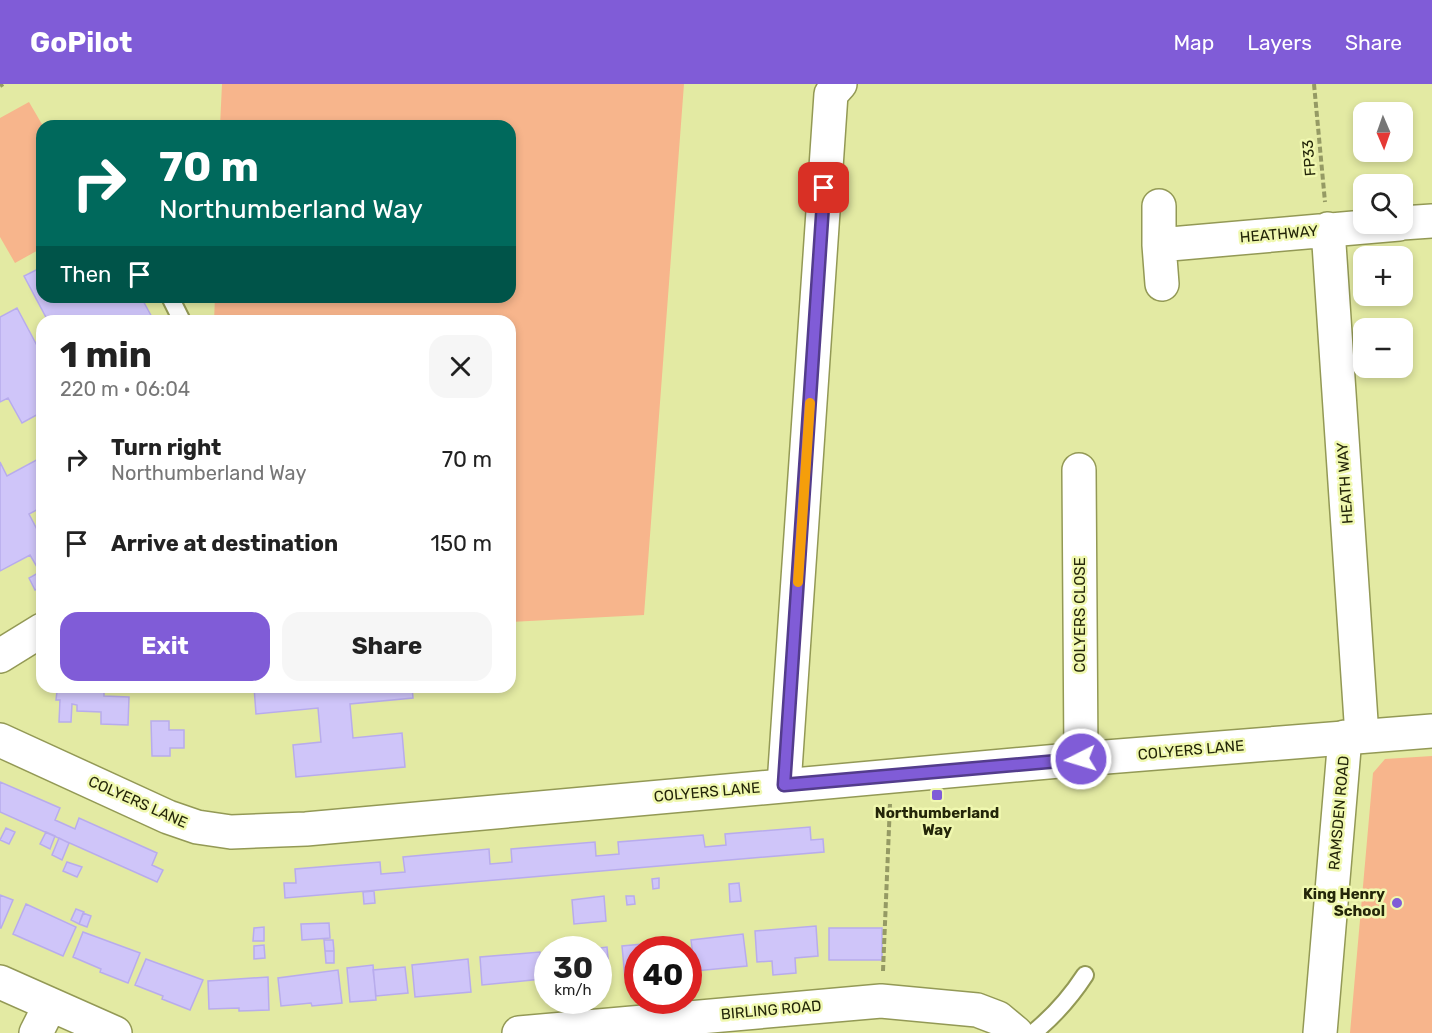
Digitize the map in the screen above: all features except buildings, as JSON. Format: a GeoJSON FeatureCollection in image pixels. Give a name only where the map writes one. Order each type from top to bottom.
{"type":"FeatureCollection","features":[{"type":"Feature","properties":{"kind":"street"},"geometry":{"type":"LineString","coordinates":[[784,785],[831,94],[840,84]]}},
{"type":"Feature","properties":{"kind":"street"},"geometry":{"type":"LineString","coordinates":[[1159,206],[1158,245],[1162,284]]}},
{"type":"Feature","properties":{"kind":"street","name":"HEATHWAY"},"geometry":{"type":"LineString","coordinates":[[1413,222],[1432,221]]}},
{"type":"Feature","properties":{"kind":"street","name":"HEATHWAY"},"geometry":{"type":"LineString","coordinates":[[1158,245],[1353,228]]}},
{"type":"Feature","properties":{"kind":"street","name":"HEATH WAY"},"geometry":{"type":"LineString","coordinates":[[1328,230],[1354,736]]}},
{"type":"Feature","properties":{"kind":"street","name":"COLYERS CLOSE"},"geometry":{"type":"LineString","coordinates":[[1079,470],[1081,759]]}},
{"type":"Feature","properties":{"kind":"street"},"geometry":{"type":"LineString","coordinates":[[0,656],[36,634]]}},
{"type":"Feature","properties":{"kind":"street","name":"COLYERS LANE"},"geometry":{"type":"LineString","coordinates":[[0,740],[168,817],[197,827],[231,832],[306,829],[1081,759],[1432,731]]}},
{"type":"Feature","properties":{"kind":"street","name":"RAMSDEN ROAD"},"geometry":{"type":"LineString","coordinates":[[1320,1033],[1354,736]]}},
{"type":"Feature","properties":{"kind":"street"},"geometry":{"type":"LineString","coordinates":[[0,982],[43,1019],[116,1033]]}},
{"type":"Feature","properties":{"kind":"street","name":"BIRLING ROAD"},"geometry":{"type":"LineString","coordinates":[[519,1033],[881,1001],[976,1010],[998,1018],[1016,1033]]}},
{"type":"Feature","properties":{"kind":"lane"},"geometry":{"type":"LineString","coordinates":[[1033,1033],[1050,1020],[1071,997],[1085,975]]}},
{"type":"Feature","properties":{"kind":"path","name":"FP33"},"geometry":{"type":"LineString","coordinates":[[1314,84],[1328,230]]}},
{"type":"Feature","properties":{"kind":"path"},"geometry":{"type":"LineString","coordinates":[[881,1001],[891,777]]}},
{"type":"Feature","properties":{"kind":"shaded area"},"geometry":{"type":"Polygon","coordinates":[[[222,84],[684,84],[644,615],[516,622],[516,315],[214,315],[215,303],[516,303],[516,120],[220,120],[222,84]]]}},
{"type":"Feature","properties":{"kind":"shaded area"},"geometry":{"type":"Polygon","coordinates":[[[29,102],[40,120],[36,120],[36,251],[15,263],[0,237],[0,118],[29,102]]]}},
{"type":"Feature","properties":{"kind":"shaded area","name":"King Henry School"},"geometry":{"type":"Polygon","coordinates":[[[1432,756],[1432,1033],[1350,1033],[1373,773],[1385,759],[1432,756]]]}},
{"type":"Feature","properties":{"kind":"slow traffic"},"geometry":{"type":"LineString","coordinates":[[798,582],[810,403]]}},
{"type":"Feature","properties":{"kind":"place","name":"Northumberland Way"},"geometry":{"type":"Point","coordinates":[937,795]}},
{"type":"Feature","properties":{"kind":"place","name":"King Henry School"},"geometry":{"type":"Point","coordinates":[1397,903]}},
{"type":"Feature","properties":{"kind":"route"},"geometry":{"type":"LineString","coordinates":[[824,188],[784,785],[1081,759]]}}]}
